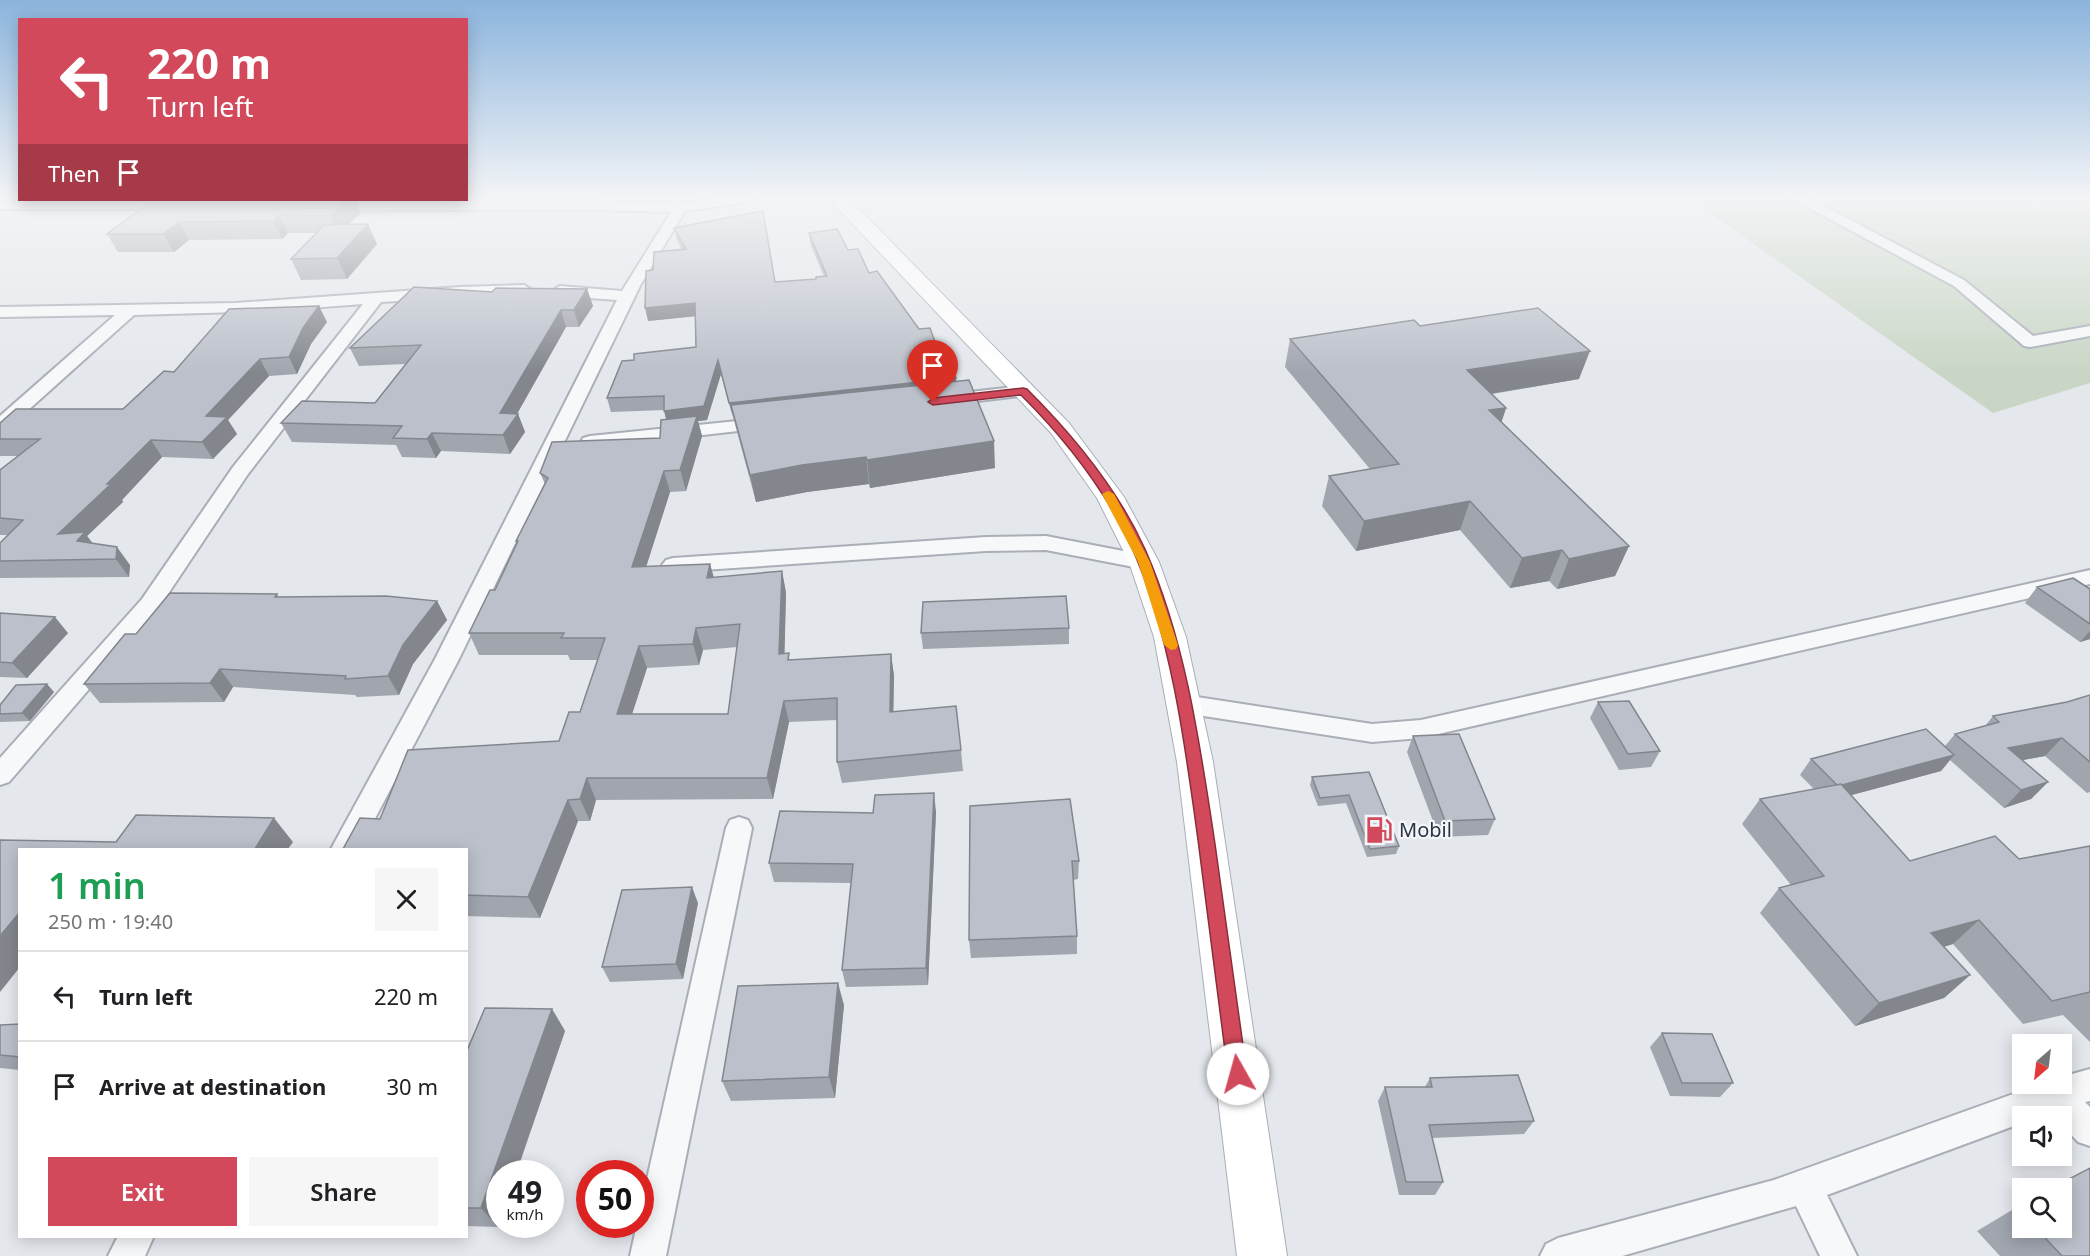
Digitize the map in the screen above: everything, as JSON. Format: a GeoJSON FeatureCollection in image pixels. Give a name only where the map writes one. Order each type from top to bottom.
{"type":"FeatureCollection","features":[{"type":"Feature","properties":{"kind":"main road"},"geometry":{"type":"LineString","coordinates":[[892,256],[1060,428],[1110,497],[1144,562],[1170,637],[1195,762],[1262,1256]]}},
{"type":"Feature","properties":{"kind":"street"},"geometry":{"type":"LineString","coordinates":[[346,848],[447,659],[555,446],[627,296],[651,256]]}},
{"type":"Feature","properties":{"kind":"street"},"geometry":{"type":"LineString","coordinates":[[1907,256],[1959,283],[2030,342],[2090,331]]}},
{"type":"Feature","properties":{"kind":"street"},"geometry":{"type":"LineString","coordinates":[[0,312],[129,311],[268,306],[516,290],[627,296]]}},
{"type":"Feature","properties":{"kind":"street"},"geometry":{"type":"LineString","coordinates":[[0,775],[150,604],[240,471],[376,298]]}},
{"type":"Feature","properties":{"kind":"street"},"geometry":{"type":"LineString","coordinates":[[0,426],[129,311]]}},
{"type":"Feature","properties":{"kind":"street"},"geometry":{"type":"LineString","coordinates":[[931,402],[1023,391]]}},
{"type":"Feature","properties":{"kind":"street"},"geometry":{"type":"LineString","coordinates":[[555,446],[789,420]]}},
{"type":"Feature","properties":{"kind":"street"},"geometry":{"type":"LineString","coordinates":[[673,565],[974,544],[1046,543],[1144,562]]}},
{"type":"Feature","properties":{"kind":"street"},"geometry":{"type":"LineString","coordinates":[[1184,704],[1372,733],[1421,729],[2090,577]]}},
{"type":"Feature","properties":{"kind":"street"},"geometry":{"type":"LineString","coordinates":[[648,1256],[738,828]]}},
{"type":"Feature","properties":{"kind":"street"},"geometry":{"type":"LineString","coordinates":[[1558,1256],[1774,1197],[2055,1095],[2090,1085]]}},
{"type":"Feature","properties":{"kind":"street"},"geometry":{"type":"LineString","coordinates":[[2055,1095],[2090,1130]]}},
{"type":"Feature","properties":{"kind":"street"},"geometry":{"type":"LineString","coordinates":[[1804,1186],[1839,1256]]}},
{"type":"Feature","properties":{"kind":"street"},"geometry":{"type":"LineString","coordinates":[[126,1256],[136,1238]]}},
{"type":"Feature","properties":{"kind":"green space"},"geometry":{"type":"Polygon","coordinates":[[[1770,256],[2090,256],[2090,383],[1993,413],[1770,256]]]}},
{"type":"Feature","properties":{"kind":"building"},"geometry":{"type":"Polygon","coordinates":[[[294,256],[339,256],[337,258],[291,259],[294,256]]]}},
{"type":"Feature","properties":{"kind":"building"},"geometry":{"type":"Polygon","coordinates":[[[654,256],[771,256],[775,282],[827,276],[818,256],[861,256],[869,273],[877,271],[919,329],[930,328],[938,350],[945,349],[956,378],[729,403],[718,360],[704,406],[664,411],[664,396],[607,398],[622,361],[634,360],[634,354],[696,347],[695,303],[645,308],[646,271],[653,270],[654,256]]]}},
{"type":"Feature","properties":{"kind":"building"},"geometry":{"type":"Polygon","coordinates":[[[414,287],[492,292],[496,288],[587,289],[574,310],[561,310],[500,413],[518,414],[503,435],[432,433],[427,439],[393,438],[402,426],[281,423],[302,401],[375,403],[421,345],[350,348],[414,287]]]}},
{"type":"Feature","properties":{"kind":"building"},"geometry":{"type":"Polygon","coordinates":[[[319,306],[303,328],[289,357],[260,359],[206,416],[227,417],[202,442],[151,440],[107,484],[111,484],[58,534],[85,532],[77,541],[117,547],[116,559],[0,561],[0,543],[23,520],[0,518],[0,470],[40,439],[0,439],[0,423],[16,409],[123,409],[164,371],[174,372],[229,309],[319,306]]]}},
{"type":"Feature","properties":{"kind":"building"},"geometry":{"type":"Polygon","coordinates":[[[1538,308],[1590,351],[1467,370],[1506,408],[1489,410],[1629,546],[1569,559],[1562,550],[1522,558],[1470,501],[1364,521],[1329,476],[1399,464],[1290,339],[1414,320],[1420,326],[1538,308]]]}},
{"type":"Feature","properties":{"kind":"building"},"geometry":{"type":"Polygon","coordinates":[[[969,380],[994,441],[867,460],[866,457],[802,465],[750,475],[731,405],[969,380]]]}},
{"type":"Feature","properties":{"kind":"building"},"geometry":{"type":"Polygon","coordinates":[[[697,416],[680,470],[664,471],[632,567],[710,564],[707,578],[782,571],[779,654],[789,653],[788,660],[891,654],[890,712],[956,706],[961,750],[837,762],[837,698],[784,701],[767,778],[587,778],[580,799],[568,800],[528,897],[468,895],[468,848],[344,848],[360,818],[380,819],[408,750],[559,741],[569,712],[580,712],[605,638],[561,638],[564,633],[469,633],[490,590],[495,590],[518,541],[516,541],[548,478],[540,473],[552,442],[660,438],[661,420],[697,416]],[[740,624],[696,628],[693,644],[639,646],[617,714],[728,714],[740,624]]]}},
{"type":"Feature","properties":{"kind":"building"},"geometry":{"type":"Polygon","coordinates":[[[2073,578],[2090,589],[2090,624],[2037,587],[2073,578]]]}},
{"type":"Feature","properties":{"kind":"building"},"geometry":{"type":"Polygon","coordinates":[[[170,593],[277,594],[275,597],[386,596],[437,601],[403,645],[388,676],[345,679],[346,676],[220,669],[210,683],[84,684],[125,634],[136,634],[170,593]]]}},
{"type":"Feature","properties":{"kind":"building"},"geometry":{"type":"Polygon","coordinates":[[[1066,596],[1069,628],[921,633],[923,602],[1066,596]]]}},
{"type":"Feature","properties":{"kind":"building"},"geometry":{"type":"Polygon","coordinates":[[[0,613],[55,617],[12,663],[0,662],[0,613]]]}},
{"type":"Feature","properties":{"kind":"building"},"geometry":{"type":"Polygon","coordinates":[[[47,684],[22,713],[0,714],[0,705],[16,685],[47,684]]]}},
{"type":"Feature","properties":{"kind":"building"},"geometry":{"type":"Polygon","coordinates":[[[2090,695],[2090,762],[2062,738],[2008,748],[2048,782],[2021,790],[1955,734],[1999,722],[1993,716],[2067,702],[2090,695]]]}},
{"type":"Feature","properties":{"kind":"building"},"geometry":{"type":"Polygon","coordinates":[[[1629,701],[1660,751],[1628,754],[1598,702],[1629,701]]]}},
{"type":"Feature","properties":{"kind":"building"},"geometry":{"type":"Polygon","coordinates":[[[1926,729],[1954,755],[1842,785],[1837,785],[1811,759],[1926,729]]]}},
{"type":"Feature","properties":{"kind":"building"},"geometry":{"type":"Polygon","coordinates":[[[1459,734],[1495,819],[1445,821],[1413,736],[1459,734]]]}},
{"type":"Feature","properties":{"kind":"building"},"geometry":{"type":"Polygon","coordinates":[[[1369,772],[1399,846],[1370,849],[1349,795],[1320,798],[1312,777],[1369,772]]]}},
{"type":"Feature","properties":{"kind":"building"},"geometry":{"type":"Polygon","coordinates":[[[1841,784],[1910,861],[1995,836],[2019,859],[2090,846],[2090,992],[2052,1001],[1979,920],[1931,933],[1970,975],[1879,1003],[1779,888],[1824,876],[1760,799],[1841,784]]]}},
{"type":"Feature","properties":{"kind":"building"},"geometry":{"type":"Polygon","coordinates":[[[934,793],[926,968],[842,970],[853,864],[769,863],[780,811],[873,813],[875,795],[934,793]]]}},
{"type":"Feature","properties":{"kind":"building"},"geometry":{"type":"Polygon","coordinates":[[[1070,799],[1079,861],[1072,861],[1077,936],[969,940],[970,806],[1070,799]]]}},
{"type":"Feature","properties":{"kind":"building"},"geometry":{"type":"Polygon","coordinates":[[[136,815],[274,818],[256,848],[18,848],[18,914],[0,936],[0,840],[116,842],[136,815]]]}},
{"type":"Feature","properties":{"kind":"building"},"geometry":{"type":"Polygon","coordinates":[[[692,887],[676,964],[602,967],[622,890],[692,887]]]}},
{"type":"Feature","properties":{"kind":"building"},"geometry":{"type":"Polygon","coordinates":[[[838,983],[829,1077],[722,1081],[738,986],[838,983]]]}},
{"type":"Feature","properties":{"kind":"building"},"geometry":{"type":"Polygon","coordinates":[[[485,1008],[552,1009],[498,1160],[486,1160],[486,1194],[481,1208],[468,1208],[468,1048],[485,1008]]]}},
{"type":"Feature","properties":{"kind":"building"},"geometry":{"type":"Polygon","coordinates":[[[18,1024],[18,1057],[0,1055],[0,1025],[18,1024]]]}},
{"type":"Feature","properties":{"kind":"building"},"geometry":{"type":"Polygon","coordinates":[[[1662,1033],[1712,1034],[1733,1083],[1682,1083],[1662,1033]]]}},
{"type":"Feature","properties":{"kind":"building"},"geometry":{"type":"Polygon","coordinates":[[[1518,1075],[1534,1121],[1429,1125],[1443,1182],[1406,1182],[1385,1087],[1432,1087],[1430,1078],[1518,1075]]]}},
{"type":"Feature","properties":{"kind":"building"},"geometry":{"type":"Polygon","coordinates":[[[2090,1168],[2090,1256],[2062,1256],[2045,1238],[2072,1238],[2071,1178],[2090,1168]]]}},
{"type":"Feature","properties":{"kind":"slow traffic"},"geometry":{"type":"LineString","coordinates":[[1108,494],[1144,562],[1171,645]]}},
{"type":"Feature","properties":{"kind":"place","name":"Mobil"},"geometry":{"type":"Point","coordinates":[1379,830]}},
{"type":"Feature","properties":{"kind":"route"},"geometry":{"type":"LineString","coordinates":[[933,402],[1023,391],[1060,428],[1110,497],[1138,548],[1170,637],[1184,704],[1214,891],[1238,1074]]}}]}
